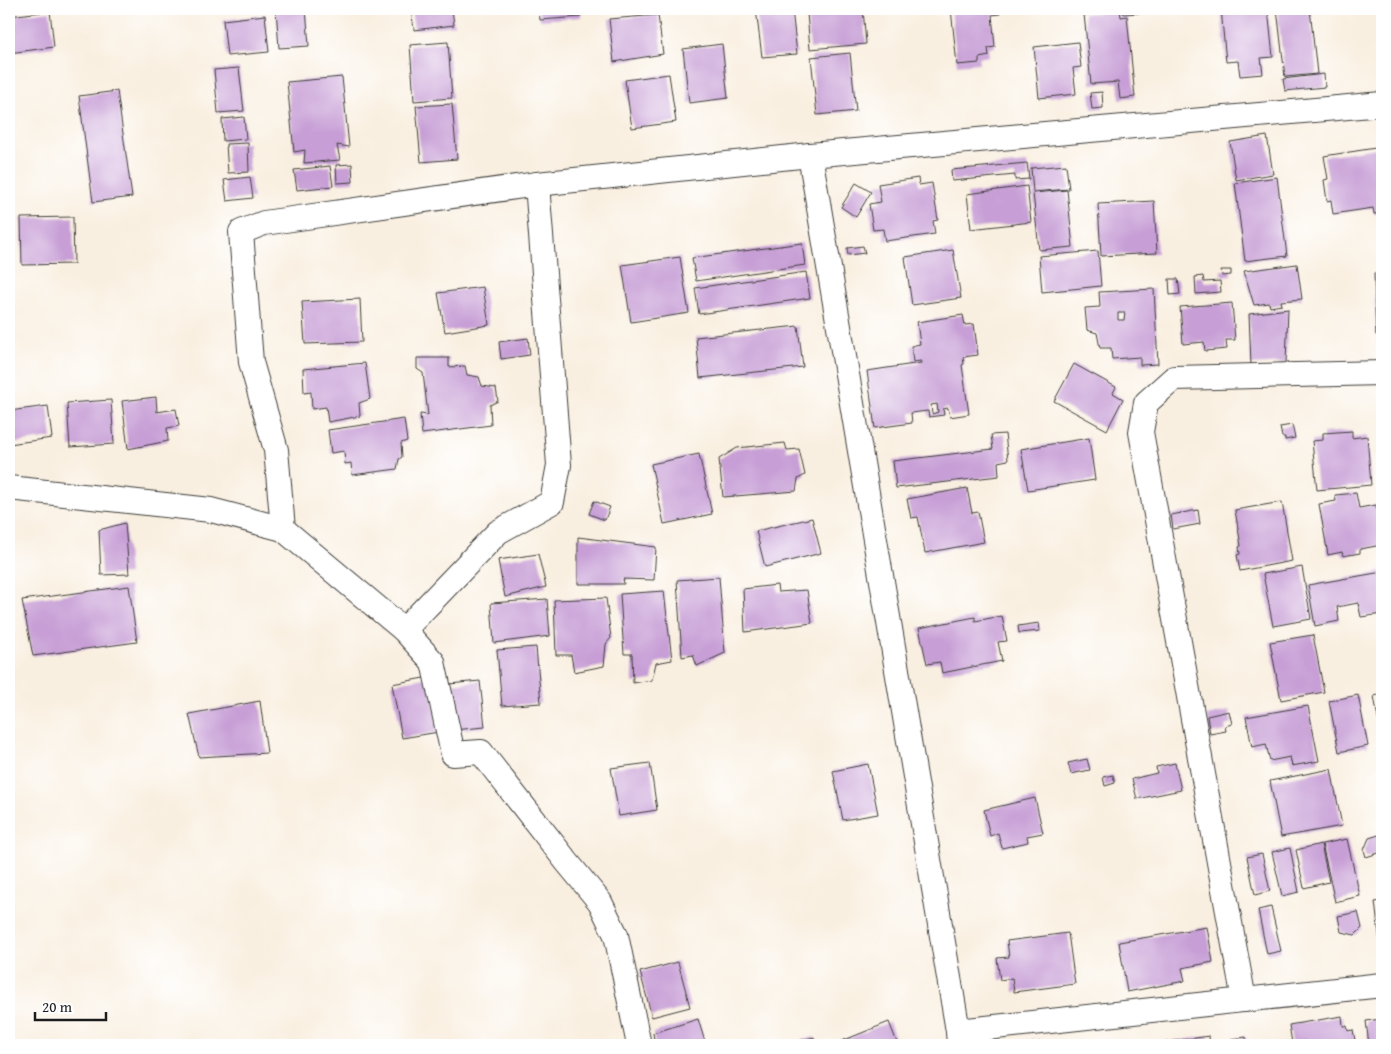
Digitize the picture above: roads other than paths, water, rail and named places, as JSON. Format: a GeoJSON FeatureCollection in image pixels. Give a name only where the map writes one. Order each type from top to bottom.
{"type":"FeatureCollection","features":[{"type":"Feature","properties":{"kind":"street"},"geometry":{"type":"LineString","coordinates":[[283,529],[276,450],[251,362],[241,232],[264,223],[536,184],[810,155],[1382,104]]}},
{"type":"Feature","properties":{"kind":"street"},"geometry":{"type":"LineString","coordinates":[[810,155],[958,1038],[1244,1000],[1382,986]]}},
{"type":"Feature","properties":{"kind":"street"},"geometry":{"type":"LineString","coordinates":[[404,630],[498,532],[552,502],[560,465],[536,184]]}},
{"type":"Feature","properties":{"kind":"street"},"geometry":{"type":"LineString","coordinates":[[1244,1000],[1141,432],[1146,403],[1174,378],[1382,373]]}},
{"type":"Feature","properties":{"kind":"street"},"geometry":{"type":"LineString","coordinates":[[9,488],[212,510],[283,529],[404,630],[433,662],[452,754],[481,752],[600,902],[616,935],[639,1045]]}}]}
